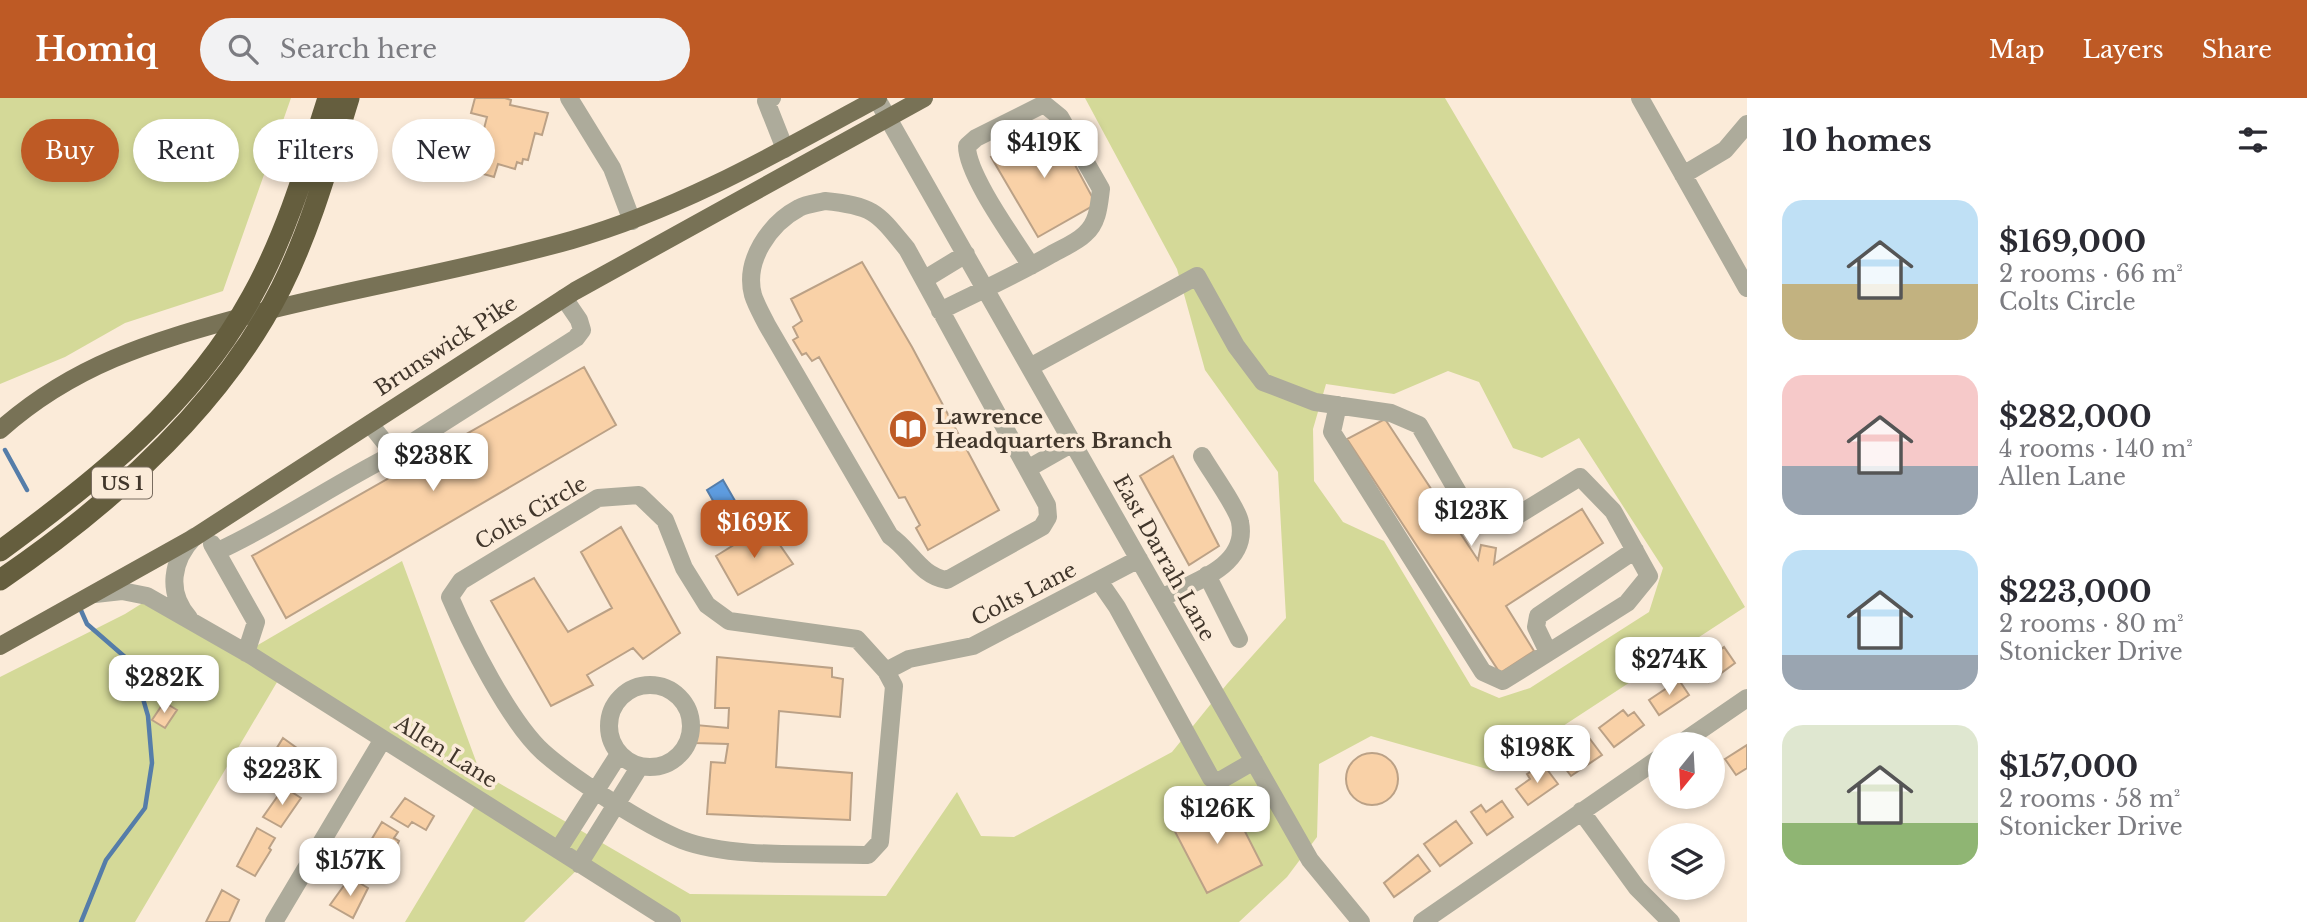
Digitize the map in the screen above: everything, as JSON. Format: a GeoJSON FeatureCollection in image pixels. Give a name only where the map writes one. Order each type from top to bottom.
{"type":"FeatureCollection","features":[{"type":"Feature","properties":{"kind":"highway","name":"US 1"},"geometry":{"type":"LineString","coordinates":[[0,551],[93,481],[158,423],[190,386],[252,297],[276,244],[328,98]]}},
{"type":"Feature","properties":{"kind":"highway","name":"US 1"},"geometry":{"type":"LineString","coordinates":[[0,580],[106,498],[159,451],[230,371],[281,288],[305,232],[349,98]]}},
{"type":"Feature","properties":{"kind":"main road"},"geometry":{"type":"LineString","coordinates":[[0,430],[49,392],[81,373],[157,340],[318,296],[569,241],[632,221],[708,189],[877,98]]}},
{"type":"Feature","properties":{"kind":"main road","name":"Brunswick Pike"},"geometry":{"type":"LineString","coordinates":[[0,646],[63,613],[198,534],[564,298],[924,98]]}},
{"type":"Feature","properties":{"kind":"street"},"geometry":{"type":"LineString","coordinates":[[569,98],[611,169],[632,221]]}},
{"type":"Feature","properties":{"kind":"street","name":"East Darrah Lane"},"geometry":{"type":"LineString","coordinates":[[877,98],[1310,860],[1362,922]]}},
{"type":"Feature","properties":{"kind":"street"},"geometry":{"type":"LineString","coordinates":[[1640,98],[1747,288]]}},
{"type":"Feature","properties":{"kind":"street"},"geometry":{"type":"LineString","coordinates":[[767,99],[785,149]]}},
{"type":"Feature","properties":{"kind":"street"},"geometry":{"type":"LineString","coordinates":[[940,311],[1031,266],[1085,234],[1096,216],[1101,189],[1060,117],[1044,104],[976,138],[967,146],[967,156],[985,193],[1031,266]]}},
{"type":"Feature","properties":{"kind":"street"},"geometry":{"type":"LineString","coordinates":[[1683,175],[1725,150],[1747,124]]}},
{"type":"Feature","properties":{"kind":"street"},"geometry":{"type":"LineString","coordinates":[[825,201],[862,205],[882,218],[925,279],[940,311],[1030,468],[1047,505],[1048,517],[1042,527],[947,580],[926,574],[905,546],[890,536],[767,325],[753,294],[752,266],[760,247],[776,225],[799,208],[825,201]]}},
{"type":"Feature","properties":{"kind":"street"},"geometry":{"type":"LineString","coordinates":[[925,279],[966,254]]}},
{"type":"Feature","properties":{"kind":"street"},"geometry":{"type":"LineString","coordinates":[[1030,367],[1197,275],[1237,346],[1263,382],[1315,402],[1339,405],[1391,413],[1419,425],[1458,494],[1484,522],[1518,515],[1580,477],[1613,511],[1649,576],[1627,603],[1503,681],[1483,672],[1332,432],[1339,405]]}},
{"type":"Feature","properties":{"kind":"street"},"geometry":{"type":"LineString","coordinates":[[218,551],[252,535],[343,480],[394,454],[576,338],[582,330],[579,320],[564,298]]}},
{"type":"Feature","properties":{"kind":"street"},"geometry":{"type":"LineString","coordinates":[[370,424],[394,454]]}},
{"type":"Feature","properties":{"kind":"street"},"geometry":{"type":"LineString","coordinates":[[1030,468],[1073,443]]}},
{"type":"Feature","properties":{"kind":"street"},"geometry":{"type":"LineString","coordinates":[[1161,598],[1226,565],[1238,543],[1240,522],[1202,456]]}},
{"type":"Feature","properties":{"kind":"street","name":"Colts Circle"},"geometry":{"type":"LineString","coordinates":[[639,495],[665,520],[684,568],[707,605],[729,621],[857,639],[886,671],[894,686],[880,842],[867,855],[741,851],[683,840],[596,790],[541,751],[513,713],[468,639],[450,597],[461,580],[598,498],[639,495]]}},
{"type":"Feature","properties":{"kind":"street"},"geometry":{"type":"LineString","coordinates":[[198,534],[218,551],[257,622],[246,653]]}},
{"type":"Feature","properties":{"kind":"street","name":"Allen Lane"},"geometry":{"type":"LineString","coordinates":[[194,623],[182,610],[174,586],[178,559],[198,534]]}},
{"type":"Feature","properties":{"kind":"street"},"geometry":{"type":"LineString","coordinates":[[1548,652],[1538,632],[1538,616],[1635,550]]}},
{"type":"Feature","properties":{"kind":"street","name":"Colts Lane"},"geometry":{"type":"LineString","coordinates":[[886,671],[909,659],[973,646],[1139,559]]}},
{"type":"Feature","properties":{"kind":"street"},"geometry":{"type":"LineString","coordinates":[[1207,575],[1239,639]]}},
{"type":"Feature","properties":{"kind":"street"},"geometry":{"type":"LineString","coordinates":[[1099,581],[1117,607],[1211,778],[1221,780],[1254,761]]}},
{"type":"Feature","properties":{"kind":"street","name":"Allen Lane"},"geometry":{"type":"LineString","coordinates":[[91,596],[138,593],[194,623],[246,653],[671,922]]}},
{"type":"Feature","properties":{"kind":"street"},"geometry":{"type":"LineString","coordinates":[[654,685],[668,689],[687,707],[691,719],[688,745],[669,764],[656,768],[640,766],[619,754],[609,729],[617,702],[640,686],[654,685]]}},
{"type":"Feature","properties":{"kind":"street"},"geometry":{"type":"LineString","coordinates":[[1697,732],[1747,698]]}},
{"type":"Feature","properties":{"kind":"street"},"geometry":{"type":"LineString","coordinates":[[274,922],[383,739]]}},
{"type":"Feature","properties":{"kind":"street"},"geometry":{"type":"LineString","coordinates":[[558,850],[619,754]]}},
{"type":"Feature","properties":{"kind":"street"},"geometry":{"type":"LineString","coordinates":[[579,864],[640,766]]}},
{"type":"Feature","properties":{"kind":"street"},"geometry":{"type":"LineString","coordinates":[[1422,922],[1648,766]]}},
{"type":"Feature","properties":{"kind":"street"},"geometry":{"type":"LineString","coordinates":[[1581,811],[1637,888],[1671,922]]}},
{"type":"Feature","properties":{"kind":"green space"},"geometry":{"type":"Polygon","coordinates":[[[0,98],[291,98],[284,119],[253,119],[253,182],[261,182],[223,291],[125,323],[65,357],[0,384],[0,98]]]}},
{"type":"Feature","properties":{"kind":"green space"},"geometry":{"type":"Polygon","coordinates":[[[1085,98],[1445,98],[1745,607],[1494,771],[1371,736],[1319,764],[1317,837],[1287,877],[1239,922],[682,922],[586,861],[524,922],[405,922],[481,796],[283,672],[135,922],[0,922],[0,677],[125,614],[157,594],[246,652],[402,561],[480,772],[690,894],[886,896],[957,792],[981,836],[1014,837],[1172,752],[1227,684],[1286,618],[1278,472],[1205,370],[1177,269],[1085,98]],[[1448,371],[1394,394],[1326,384],[1313,429],[1314,481],[1343,522],[1384,541],[1471,686],[1499,698],[1530,688],[1649,612],[1663,568],[1579,438],[1542,458],[1513,448],[1479,382],[1448,371]]]}},
{"type":"Feature","properties":{"kind":"water"},"geometry":{"type":"Polygon","coordinates":[[[723,480],[742,513],[725,522],[707,490],[723,480]]]}},
{"type":"Feature","properties":{"kind":"building"},"geometry":{"type":"Polygon","coordinates":[[[475,98],[505,98],[511,100],[510,105],[548,113],[542,135],[535,133],[528,160],[523,159],[522,164],[517,162],[515,169],[498,164],[495,174],[495,119],[471,113],[475,98]]]}},
{"type":"Feature","properties":{"kind":"building"},"geometry":{"type":"Polygon","coordinates":[[[1053,124],[1096,204],[1038,237],[991,157],[1053,124]]]}},
{"type":"Feature","properties":{"kind":"building","name":"Lawrence Headquarters Branch"},"geometry":{"type":"Polygon","coordinates":[[[862,262],[912,347],[999,510],[928,550],[916,528],[920,525],[905,497],[899,498],[819,357],[812,361],[806,353],[802,355],[793,340],[798,337],[793,327],[802,321],[791,299],[862,262]]]}},
{"type":"Feature","properties":{"kind":"building"},"geometry":{"type":"Polygon","coordinates":[[[584,367],[616,425],[286,618],[252,556],[584,367]]]}},
{"type":"Feature","properties":{"kind":"building"},"geometry":{"type":"Polygon","coordinates":[[[1385,419],[1478,560],[1481,545],[1496,548],[1494,564],[1582,509],[1603,543],[1506,606],[1534,651],[1500,673],[1347,439],[1385,419]]]}},
{"type":"Feature","properties":{"kind":"building"},"geometry":{"type":"Polygon","coordinates":[[[1173,456],[1219,546],[1189,565],[1140,476],[1173,456]]]}},
{"type":"Feature","properties":{"kind":"building"},"geometry":{"type":"Polygon","coordinates":[[[766,525],[793,564],[738,595],[716,556],[766,525]]]}},
{"type":"Feature","properties":{"kind":"building"},"geometry":{"type":"Polygon","coordinates":[[[621,527],[680,633],[643,659],[633,648],[587,675],[593,685],[551,706],[491,601],[534,578],[568,632],[612,608],[581,552],[621,527]]]}},
{"type":"Feature","properties":{"kind":"building"},"geometry":{"type":"Polygon","coordinates":[[[1716,644],[1720,650],[1724,647],[1735,663],[1709,682],[1697,665],[1710,656],[1706,651],[1716,644]]]}},
{"type":"Feature","properties":{"kind":"building"},"geometry":{"type":"Polygon","coordinates":[[[717,657],[832,668],[832,677],[843,679],[840,717],[779,711],[776,767],[852,773],[850,820],[707,814],[711,762],[725,763],[728,744],[695,743],[696,725],[728,728],[729,708],[715,708],[717,657]]]}},
{"type":"Feature","properties":{"kind":"building"},"geometry":{"type":"Polygon","coordinates":[[[1679,680],[1689,695],[1659,715],[1649,700],[1679,680]]]}},
{"type":"Feature","properties":{"kind":"building"},"geometry":{"type":"Polygon","coordinates":[[[164,702],[177,710],[165,728],[152,720],[164,702]]]}},
{"type":"Feature","properties":{"kind":"building"},"geometry":{"type":"Polygon","coordinates":[[[1623,710],[1628,716],[1634,712],[1644,725],[1614,747],[1599,728],[1623,710]]]}},
{"type":"Feature","properties":{"kind":"building"},"geometry":{"type":"Polygon","coordinates":[[[283,738],[322,766],[312,784],[270,759],[283,738]]]}},
{"type":"Feature","properties":{"kind":"building"},"geometry":{"type":"Polygon","coordinates":[[[1590,739],[1602,755],[1571,776],[1559,760],[1590,739]]]}},
{"type":"Feature","properties":{"kind":"building"},"geometry":{"type":"Polygon","coordinates":[[[1747,745],[1747,768],[1736,775],[1726,758],[1747,745]]]}},
{"type":"Feature","properties":{"kind":"building"},"geometry":{"type":"Polygon","coordinates":[[[1372,753],[1382,755],[1390,761],[1396,769],[1396,789],[1390,797],[1382,803],[1372,805],[1362,803],[1354,797],[1348,789],[1346,779],[1348,769],[1354,761],[1362,755],[1372,753]]]}},
{"type":"Feature","properties":{"kind":"building"},"geometry":{"type":"Polygon","coordinates":[[[1543,764],[1558,784],[1528,805],[1516,789],[1530,779],[1527,774],[1543,764]]]}},
{"type":"Feature","properties":{"kind":"building"},"geometry":{"type":"Polygon","coordinates":[[[284,787],[301,798],[281,827],[263,817],[284,787]]]}},
{"type":"Feature","properties":{"kind":"building"},"geometry":{"type":"Polygon","coordinates":[[[405,798],[434,816],[426,830],[412,822],[408,827],[391,817],[405,798]]]}},
{"type":"Feature","properties":{"kind":"building"},"geometry":{"type":"Polygon","coordinates":[[[1502,801],[1513,817],[1487,835],[1471,812],[1481,805],[1486,812],[1502,801]]]}},
{"type":"Feature","properties":{"kind":"building"},"geometry":{"type":"Polygon","coordinates":[[[1230,802],[1262,865],[1207,893],[1171,824],[1209,804],[1213,812],[1230,802]]]}},
{"type":"Feature","properties":{"kind":"building"},"geometry":{"type":"Polygon","coordinates":[[[1456,821],[1472,843],[1440,866],[1424,844],[1456,821]]]}},
{"type":"Feature","properties":{"kind":"building"},"geometry":{"type":"Polygon","coordinates":[[[382,822],[398,832],[394,838],[399,841],[381,863],[364,852],[382,822]]]}},
{"type":"Feature","properties":{"kind":"building"},"geometry":{"type":"Polygon","coordinates":[[[257,828],[275,838],[255,876],[237,866],[257,828]]]}},
{"type":"Feature","properties":{"kind":"building"},"geometry":{"type":"Polygon","coordinates":[[[1418,855],[1430,871],[1394,897],[1384,883],[1418,855]]]}},
{"type":"Feature","properties":{"kind":"building"},"geometry":{"type":"Polygon","coordinates":[[[350,877],[368,888],[353,918],[330,905],[350,877]]]}},
{"type":"Feature","properties":{"kind":"building"},"geometry":{"type":"Polygon","coordinates":[[[222,890],[239,900],[229,922],[206,922],[222,890]]]}},
{"type":"Feature","properties":{"kind":"waterway"},"geometry":{"type":"LineString","coordinates":[[5,450],[27,490]]}},
{"type":"Feature","properties":{"kind":"waterway"},"geometry":{"type":"LineString","coordinates":[[79,606],[87,624],[133,664],[148,716],[152,763],[145,808],[106,860],[81,922]]}},
{"type":"Feature","properties":{"kind":"place","name":"Lawrence Headquarters Branch"},"geometry":{"type":"Point","coordinates":[908,429]}}]}
